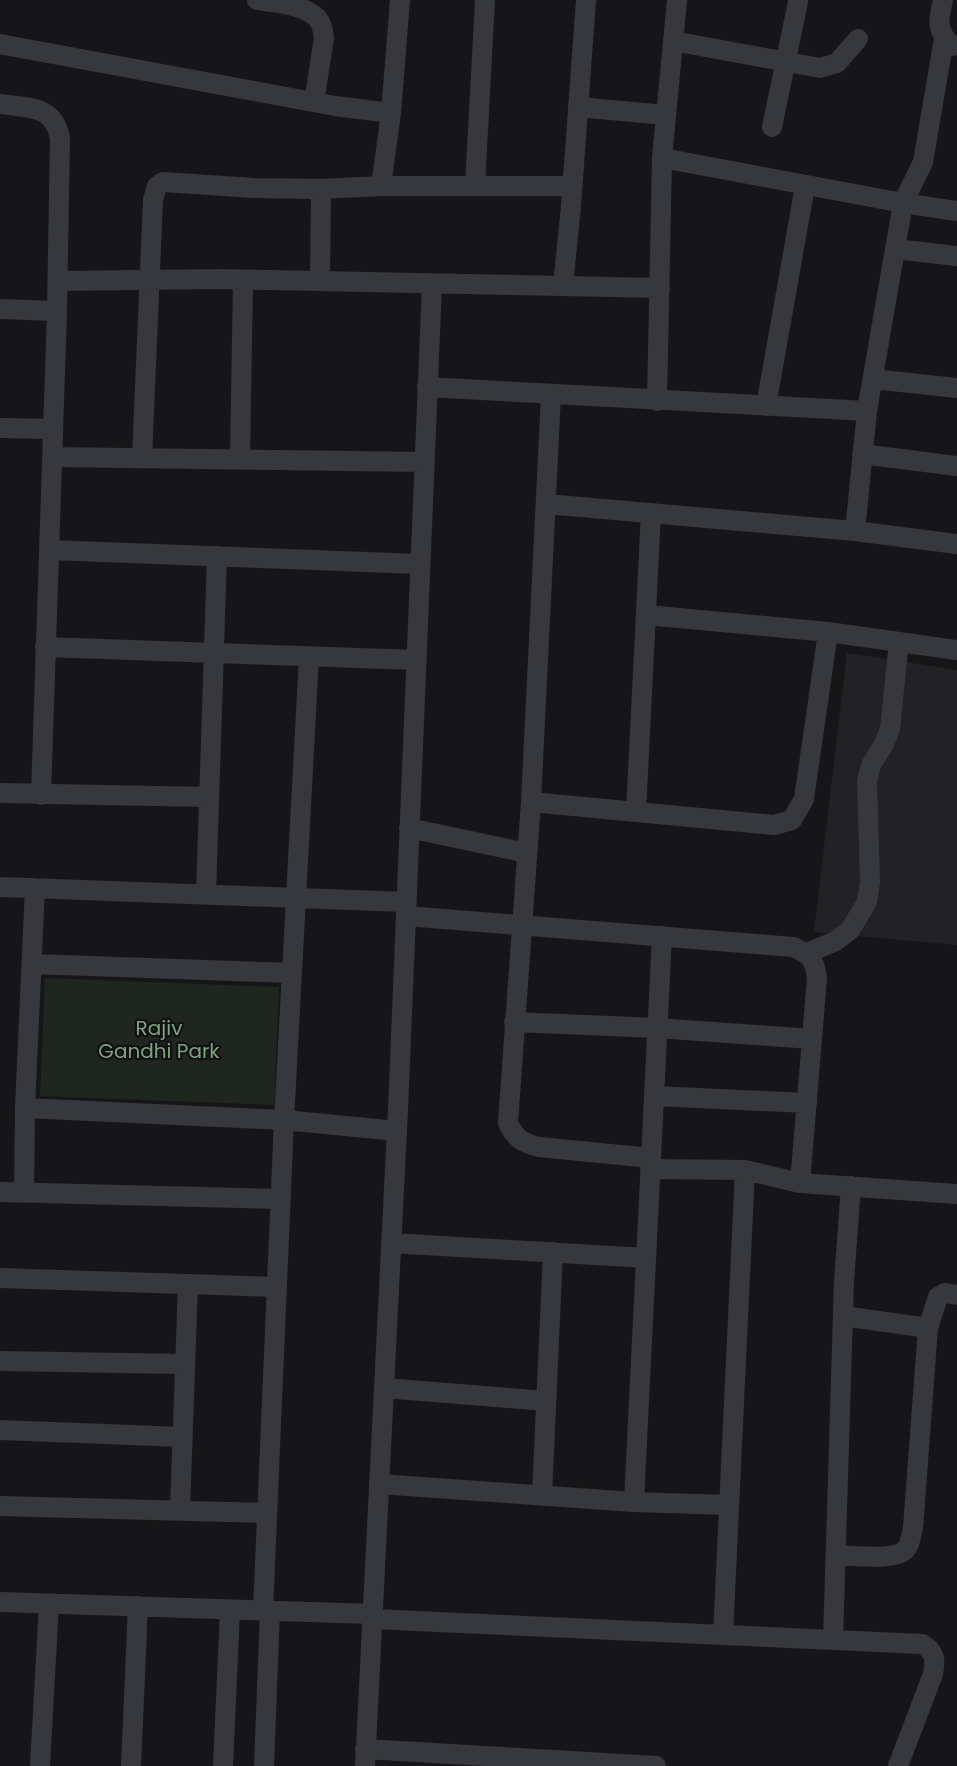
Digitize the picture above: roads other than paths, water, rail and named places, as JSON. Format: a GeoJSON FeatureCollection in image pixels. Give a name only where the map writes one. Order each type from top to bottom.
{"type":"FeatureCollection","features":[{"type":"Feature","properties":{"kind":"street"},"geometry":{"type":"LineString","coordinates":[[257,0],[300,8],[316,17],[323,28],[324,38],[314,102]]}},
{"type":"Feature","properties":{"kind":"street"},"geometry":{"type":"LineString","coordinates":[[381,186],[391,113],[400,0]]}},
{"type":"Feature","properties":{"kind":"street"},"geometry":{"type":"LineString","coordinates":[[475,186],[485,0]]}},
{"type":"Feature","properties":{"kind":"street"},"geometry":{"type":"LineString","coordinates":[[562,286],[586,0]]}},
{"type":"Feature","properties":{"kind":"street"},"geometry":{"type":"LineString","coordinates":[[657,401],[662,158],[677,0]]}},
{"type":"Feature","properties":{"kind":"street"},"geometry":{"type":"LineString","coordinates":[[855,531],[867,411],[903,204],[923,162],[948,43],[940,32],[939,18],[943,0]]}},
{"type":"Feature","properties":{"kind":"street"},"geometry":{"type":"LineString","coordinates":[[772,127],[798,2]]}},
{"type":"Feature","properties":{"kind":"street"},"geometry":{"type":"LineString","coordinates":[[673,41],[820,68],[837,63],[858,39]]}},
{"type":"Feature","properties":{"kind":"street"},"geometry":{"type":"LineString","coordinates":[[0,44],[314,102],[391,113]]}},
{"type":"Feature","properties":{"kind":"street"},"geometry":{"type":"LineString","coordinates":[[0,104],[35,108],[49,115],[58,125],[60,138],[58,281],[41,795]]}},
{"type":"Feature","properties":{"kind":"street"},"geometry":{"type":"LineString","coordinates":[[578,107],[666,115]]}},
{"type":"Feature","properties":{"kind":"street"},"geometry":{"type":"LineString","coordinates":[[662,158],[903,204],[957,211]]}},
{"type":"Feature","properties":{"kind":"street"},"geometry":{"type":"LineString","coordinates":[[142,458],[153,200],[157,186],[163,182],[254,188],[321,189],[381,186],[572,186]]}},
{"type":"Feature","properties":{"kind":"street"},"geometry":{"type":"LineString","coordinates":[[766,406],[805,186]]}},
{"type":"Feature","properties":{"kind":"street"},"geometry":{"type":"LineString","coordinates":[[320,281],[321,189]]}},
{"type":"Feature","properties":{"kind":"street"},"geometry":{"type":"LineString","coordinates":[[895,249],[957,256]]}},
{"type":"Feature","properties":{"kind":"street"},"geometry":{"type":"LineString","coordinates":[[58,281],[243,280],[660,288]]}},
{"type":"Feature","properties":{"kind":"street"},"geometry":{"type":"LineString","coordinates":[[240,459],[243,280]]}},
{"type":"Feature","properties":{"kind":"street"},"geometry":{"type":"LineString","coordinates":[[432,284],[397,1131],[365,1757],[656,1766]]}},
{"type":"Feature","properties":{"kind":"street"},"geometry":{"type":"LineString","coordinates":[[0,309],[57,311]]}},
{"type":"Feature","properties":{"kind":"street"},"geometry":{"type":"LineString","coordinates":[[873,379],[957,388]]}},
{"type":"Feature","properties":{"kind":"street"},"geometry":{"type":"LineString","coordinates":[[427,387],[867,411]]}},
{"type":"Feature","properties":{"kind":"street"},"geometry":{"type":"LineString","coordinates":[[551,395],[531,802],[507,1123],[514,1135],[524,1143],[538,1147],[651,1163],[745,1170],[800,1183],[957,1194]]}},
{"type":"Feature","properties":{"kind":"street"},"geometry":{"type":"LineString","coordinates":[[0,428],[53,429]]}},
{"type":"Feature","properties":{"kind":"street"},"geometry":{"type":"LineString","coordinates":[[862,454],[957,466]]}},
{"type":"Feature","properties":{"kind":"street"},"geometry":{"type":"LineString","coordinates":[[52,457],[424,462]]}},
{"type":"Feature","properties":{"kind":"street"},"geometry":{"type":"LineString","coordinates":[[546,504],[855,531],[957,544]]}},
{"type":"Feature","properties":{"kind":"street"},"geometry":{"type":"LineString","coordinates":[[636,812],[651,513]]}},
{"type":"Feature","properties":{"kind":"street"},"geometry":{"type":"LineString","coordinates":[[49,550],[420,564]]}},
{"type":"Feature","properties":{"kind":"street"},"geometry":{"type":"LineString","coordinates":[[206,894],[217,556]]}},
{"type":"Feature","properties":{"kind":"street"},"geometry":{"type":"LineString","coordinates":[[647,615],[828,632],[957,650]]}},
{"type":"Feature","properties":{"kind":"street"},"geometry":{"type":"LineString","coordinates":[[531,802],[774,825],[792,820],[804,799],[828,632]]}},
{"type":"Feature","properties":{"kind":"street"},"geometry":{"type":"LineString","coordinates":[[807,953],[836,941],[850,930],[867,902],[870,882],[867,781],[877,752],[884,744],[890,729],[899,642]]}},
{"type":"Feature","properties":{"kind":"street"},"geometry":{"type":"LineString","coordinates":[[45,647],[416,660]]}},
{"type":"Feature","properties":{"kind":"street"},"geometry":{"type":"LineString","coordinates":[[264,1766],[267,1513],[284,1120],[309,657]]}},
{"type":"Feature","properties":{"kind":"street"},"geometry":{"type":"LineString","coordinates":[[0,793],[209,797]]}},
{"type":"Feature","properties":{"kind":"street"},"geometry":{"type":"LineString","coordinates":[[409,828],[527,853]]}},
{"type":"Feature","properties":{"kind":"street"},"geometry":{"type":"LineString","coordinates":[[0,887],[295,897],[521,925],[793,947],[807,953],[815,963],[817,978],[800,1183]]}},
{"type":"Feature","properties":{"kind":"street"},"geometry":{"type":"LineString","coordinates":[[24,1193],[25,1108],[35,888]]}},
{"type":"Feature","properties":{"kind":"street"},"geometry":{"type":"LineString","coordinates":[[634,1502],[662,936]]}},
{"type":"Feature","properties":{"kind":"street"},"geometry":{"type":"LineString","coordinates":[[32,964],[292,974]]}},
{"type":"Feature","properties":{"kind":"street"},"geometry":{"type":"LineString","coordinates":[[514,1022],[657,1028],[812,1039]]}},
{"type":"Feature","properties":{"kind":"street"},"geometry":{"type":"LineString","coordinates":[[654,1096],[807,1103]]}},
{"type":"Feature","properties":{"kind":"street"},"geometry":{"type":"LineString","coordinates":[[25,1108],[284,1120],[397,1131]]}},
{"type":"Feature","properties":{"kind":"street"},"geometry":{"type":"LineString","coordinates":[[723,1635],[745,1170]]}},
{"type":"Feature","properties":{"kind":"street"},"geometry":{"type":"LineString","coordinates":[[833,1640],[843,1316],[851,1186]]}},
{"type":"Feature","properties":{"kind":"street"},"geometry":{"type":"LineString","coordinates":[[0,1192],[281,1199]]}},
{"type":"Feature","properties":{"kind":"street"},"geometry":{"type":"LineString","coordinates":[[391,1243],[646,1258]]}},
{"type":"Feature","properties":{"kind":"street"},"geometry":{"type":"LineString","coordinates":[[542,1496],[553,1252]]}},
{"type":"Feature","properties":{"kind":"street"},"geometry":{"type":"LineString","coordinates":[[0,1278],[277,1287]]}},
{"type":"Feature","properties":{"kind":"street"},"geometry":{"type":"LineString","coordinates":[[180,1510],[188,1284]]}},
{"type":"Feature","properties":{"kind":"street"},"geometry":{"type":"LineString","coordinates":[[836,1555],[892,1556],[903,1552],[909,1544],[913,1528],[928,1328],[938,1297],[945,1293],[957,1295]]}},
{"type":"Feature","properties":{"kind":"street"},"geometry":{"type":"LineString","coordinates":[[843,1316],[928,1328]]}},
{"type":"Feature","properties":{"kind":"street"},"geometry":{"type":"LineString","coordinates":[[0,1360],[185,1364]]}},
{"type":"Feature","properties":{"kind":"street"},"geometry":{"type":"LineString","coordinates":[[384,1388],[546,1401]]}},
{"type":"Feature","properties":{"kind":"street"},"geometry":{"type":"LineString","coordinates":[[0,1430],[183,1437]]}},
{"type":"Feature","properties":{"kind":"street"},"geometry":{"type":"LineString","coordinates":[[379,1484],[634,1502],[729,1505]]}},
{"type":"Feature","properties":{"kind":"street"},"geometry":{"type":"LineString","coordinates":[[0,1506],[267,1513]]}},
{"type":"Feature","properties":{"kind":"street"},"geometry":{"type":"LineString","coordinates":[[0,1602],[266,1611],[922,1644],[931,1649],[936,1660],[933,1674],[898,1766]]}},
{"type":"Feature","properties":{"kind":"street"},"geometry":{"type":"LineString","coordinates":[[40,1766],[50,1604]]}},
{"type":"Feature","properties":{"kind":"street"},"geometry":{"type":"LineString","coordinates":[[131,1766],[138,1606]]}},
{"type":"Feature","properties":{"kind":"street"},"geometry":{"type":"LineString","coordinates":[[223,1766],[230,1610]]}},
{"type":"Feature","properties":{"kind":"park label","name":"Rajiv Gandhi Park"},"geometry":{"type":"Point","coordinates":[159,1042]}}]}
